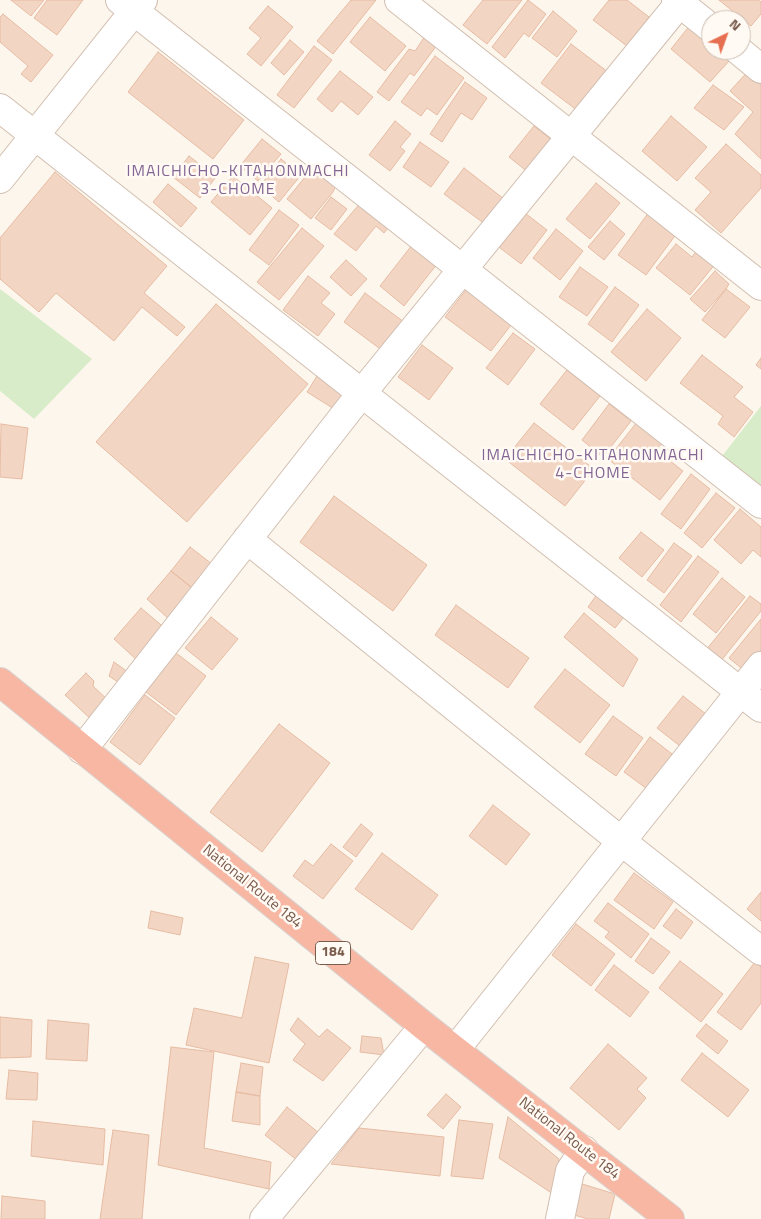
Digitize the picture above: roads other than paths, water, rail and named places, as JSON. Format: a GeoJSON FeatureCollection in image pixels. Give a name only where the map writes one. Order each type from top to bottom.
{"type":"FeatureCollection","features":[{"type":"Feature","properties":{"kind":"highway","name":"National Route 184"},"geometry":{"type":"LineString","coordinates":[[0,682],[424,1026],[670,1219]]}},
{"type":"Feature","properties":{"kind":"street"},"geometry":{"type":"LineString","coordinates":[[400,0],[761,286]]}},
{"type":"Feature","properties":{"kind":"street"},"geometry":{"type":"LineString","coordinates":[[82,750],[361,394],[572,136],[679,1],[701,20]]}},
{"type":"Feature","properties":{"kind":"street"},"geometry":{"type":"LineString","coordinates":[[0,179],[132,4],[463,270],[761,504]]}},
{"type":"Feature","properties":{"kind":"street"},"geometry":{"type":"LineString","coordinates":[[751,60],[761,68]]}},
{"type":"Feature","properties":{"kind":"street"},"geometry":{"type":"LineString","coordinates":[[0,108],[751,700]]}},
{"type":"Feature","properties":{"kind":"street"},"geometry":{"type":"LineString","coordinates":[[247,540],[621,841],[761,951]]}},
{"type":"Feature","properties":{"kind":"street"},"geometry":{"type":"LineString","coordinates":[[455,1050],[621,841],[751,700],[761,666]]}},
{"type":"Feature","properties":{"kind":"street"},"geometry":{"type":"LineString","coordinates":[[264,1219],[424,1026]]}},
{"type":"Feature","properties":{"kind":"street"},"geometry":{"type":"LineString","coordinates":[[560,1219],[570,1171],[584,1150]]}},
{"type":"Feature","properties":{"kind":"district","name":"IMAICHICHO-KITAHONMACHI 3-CHOME"},"geometry":{"type":"Point","coordinates":[238,181]}},
{"type":"Feature","properties":{"kind":"district","name":"IMAICHICHO-KITAHONMACHI 4-CHOME"},"geometry":{"type":"Point","coordinates":[593,465]}}]}
